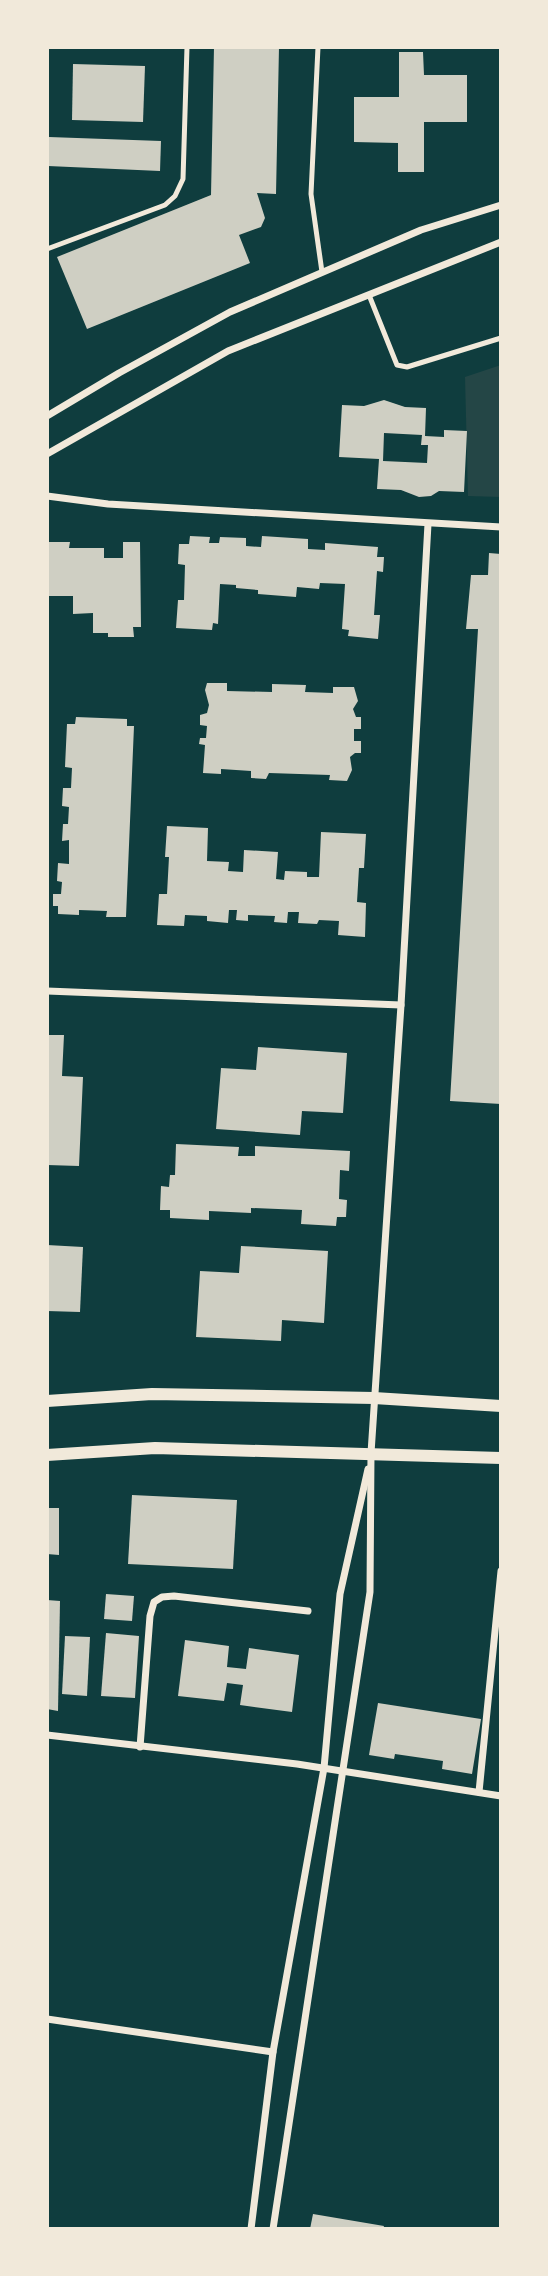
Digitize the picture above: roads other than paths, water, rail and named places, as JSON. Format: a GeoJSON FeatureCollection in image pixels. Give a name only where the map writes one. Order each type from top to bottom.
{"type":"FeatureCollection","features":[{"type":"Feature","properties":{"kind":"street"},"geometry":{"type":"LineString","coordinates":[[47,416],[230,312],[421,230],[501,205]]}},
{"type":"Feature","properties":{"kind":"street"},"geometry":{"type":"LineString","coordinates":[[47,454],[228,351],[501,242]]}},
{"type":"Feature","properties":{"kind":"street"},"geometry":{"type":"LineString","coordinates":[[47,495],[108,505],[501,527]]}},
{"type":"Feature","properties":{"kind":"street"},"geometry":{"type":"LineString","coordinates":[[273,2229],[370,1592],[371,1453],[401,1005],[428,524]]}},
{"type":"Feature","properties":{"kind":"street"},"geometry":{"type":"LineString","coordinates":[[47,990],[401,1005]]}},
{"type":"Feature","properties":{"kind":"street"},"geometry":{"type":"LineString","coordinates":[[47,1401],[152,1394],[374,1398],[501,1406]]}},
{"type":"Feature","properties":{"kind":"street"},"geometry":{"type":"LineString","coordinates":[[47,1455],[155,1448],[501,1458]]}},
{"type":"Feature","properties":{"kind":"street"},"geometry":{"type":"LineString","coordinates":[[251,2229],[273,2052],[324,1768],[340,1594],[371,1453]]}},
{"type":"Feature","properties":{"kind":"street"},"geometry":{"type":"LineString","coordinates":[[480,1792],[501,1572]]}},
{"type":"Feature","properties":{"kind":"street"},"geometry":{"type":"LineString","coordinates":[[140,1747],[150,1616],[154,1602],[162,1597],[174,1596],[309,1611]]}},
{"type":"Feature","properties":{"kind":"street"},"geometry":{"type":"LineString","coordinates":[[47,1735],[341,1770],[501,1796]]}},
{"type":"Feature","properties":{"kind":"street"},"geometry":{"type":"LineString","coordinates":[[47,2019],[273,2052]]}},
{"type":"Feature","properties":{"kind":"lane"},"geometry":{"type":"LineString","coordinates":[[47,249],[165,205],[175,196],[183,178],[187,47]]}},
{"type":"Feature","properties":{"kind":"lane"},"geometry":{"type":"LineString","coordinates":[[318,47],[311,194],[322,272]]}},
{"type":"Feature","properties":{"kind":"lane"},"geometry":{"type":"LineString","coordinates":[[369,296],[397,365],[407,367],[501,338]]}}]}
